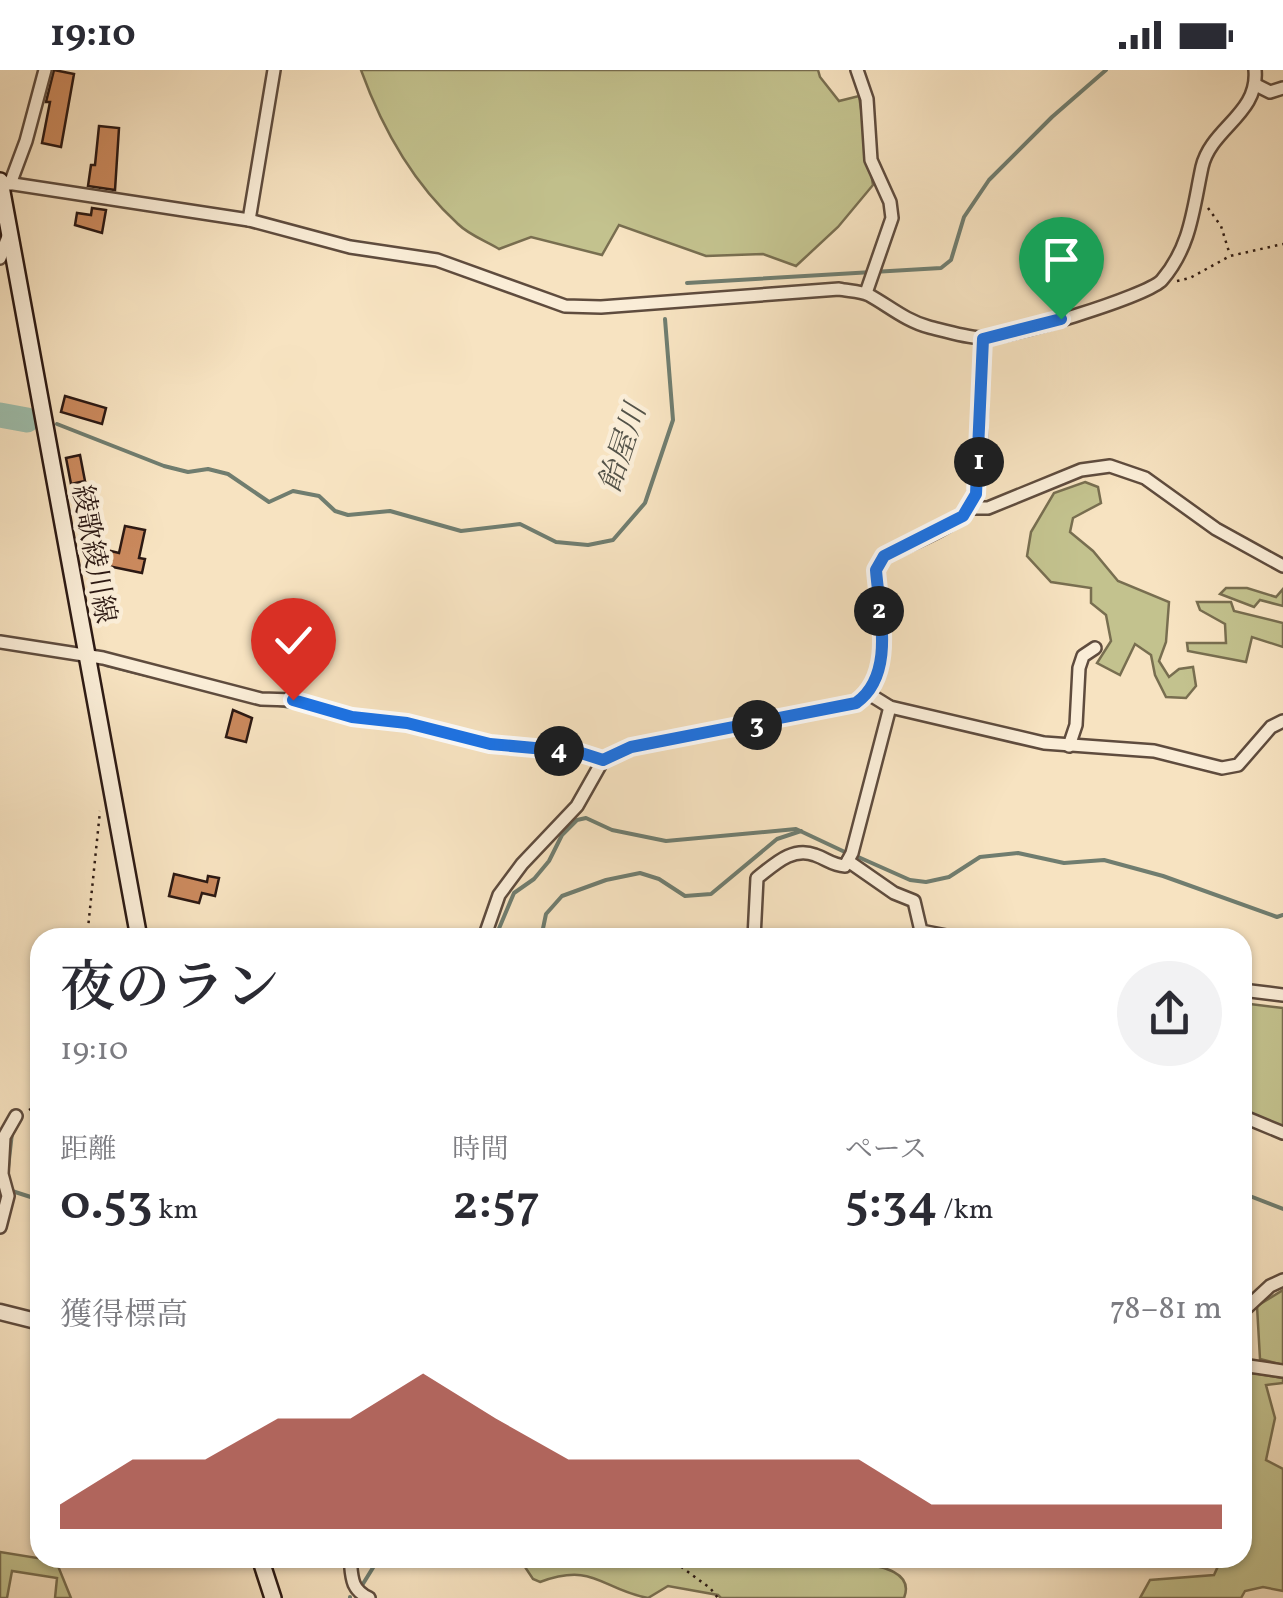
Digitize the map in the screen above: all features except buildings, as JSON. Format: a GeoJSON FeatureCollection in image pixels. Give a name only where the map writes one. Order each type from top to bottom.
{"type":"FeatureCollection","features":[{"type":"Feature","properties":{"kind":"main road","name":"綾歌綾川線"},"geometry":{"type":"LineString","coordinates":[[2,182],[138,928]]}},
{"type":"Feature","properties":{"kind":"main road"},"geometry":{"type":"LineString","coordinates":[[263,1568],[273,1598]]}},
{"type":"Feature","properties":{"kind":"street"},"geometry":{"type":"LineString","coordinates":[[45,70],[26,141],[2,182],[249,220],[350,247],[437,260],[565,306],[601,307],[839,289],[866,293],[924,326],[983,339],[1061,319],[1158,285],[1179,259],[1190,234],[1203,162],[1250,102],[1256,85],[1255,70]]}},
{"type":"Feature","properties":{"kind":"street"},"geometry":{"type":"LineString","coordinates":[[249,220],[274,70]]}},
{"type":"Feature","properties":{"kind":"street"},"geometry":{"type":"LineString","coordinates":[[858,70],[867,99],[871,160],[890,202],[892,218],[866,293]]}},
{"type":"Feature","properties":{"kind":"street"},"geometry":{"type":"LineString","coordinates":[[1256,85],[1270,92],[1283,88]]}},
{"type":"Feature","properties":{"kind":"street"},"geometry":{"type":"LineString","coordinates":[[0,258],[10,231]]}},
{"type":"Feature","properties":{"kind":"street"},"geometry":{"type":"LineString","coordinates":[[487,928],[499,895],[522,864],[577,806],[603,760],[631,747],[856,703],[870,694],[877,682],[881,646],[878,564],[884,556],[963,516],[976,494],[983,339]]}},
{"type":"Feature","properties":{"kind":"street"},"geometry":{"type":"LineString","coordinates":[[970,508],[988,508],[1081,470],[1110,466],[1144,478],[1216,529],[1283,566]]}},
{"type":"Feature","properties":{"kind":"street"},"geometry":{"type":"LineString","coordinates":[[0,642],[88,656],[198,680],[261,699],[293,700],[352,717],[407,723],[490,744],[578,752],[603,760]]}},
{"type":"Feature","properties":{"kind":"street"},"geometry":{"type":"LineString","coordinates":[[1069,746],[1076,725],[1079,668],[1083,656],[1094,648]]}},
{"type":"Feature","properties":{"kind":"street"},"geometry":{"type":"LineString","coordinates":[[870,694],[890,707],[1069,746],[1154,752],[1222,768],[1238,764],[1271,727],[1283,720]]}},
{"type":"Feature","properties":{"kind":"street"},"geometry":{"type":"LineString","coordinates":[[754,928],[757,878],[785,856],[802,852],[818,855],[832,865],[846,866],[890,707]]}},
{"type":"Feature","properties":{"kind":"street"},"geometry":{"type":"LineString","coordinates":[[850,856],[894,892],[914,901],[920,928]]}},
{"type":"Feature","properties":{"kind":"street"},"geometry":{"type":"LineString","coordinates":[[1252,991],[1283,996]]}},
{"type":"Feature","properties":{"kind":"street"},"geometry":{"type":"LineString","coordinates":[[1252,1120],[1283,1132]]}},
{"type":"Feature","properties":{"kind":"street"},"geometry":{"type":"LineString","coordinates":[[0,1227],[8,1196],[2,1174],[4,1137],[13,1121]]}},
{"type":"Feature","properties":{"kind":"street"},"geometry":{"type":"LineString","coordinates":[[1252,1303],[1283,1280]]}},
{"type":"Feature","properties":{"kind":"street"},"geometry":{"type":"LineString","coordinates":[[0,1312],[30,1320]]}},
{"type":"Feature","properties":{"kind":"street"},"geometry":{"type":"LineString","coordinates":[[1252,1367],[1283,1372]]}},
{"type":"Feature","properties":{"kind":"street"},"geometry":{"type":"LineString","coordinates":[[351,1568],[352,1583],[358,1593],[368,1598]]}},
{"type":"Feature","properties":{"kind":"path"},"geometry":{"type":"LineString","coordinates":[[1198,195],[1221,226],[1230,256]]}},
{"type":"Feature","properties":{"kind":"path"},"geometry":{"type":"LineString","coordinates":[[1158,285],[1190,278],[1230,256],[1283,244]]}},
{"type":"Feature","properties":{"kind":"path"},"geometry":{"type":"LineString","coordinates":[[88,928],[100,804],[114,796]]}},
{"type":"Feature","properties":{"kind":"path"},"geometry":{"type":"LineString","coordinates":[[13,1121],[30,1110]]}},
{"type":"Feature","properties":{"kind":"path"},"geometry":{"type":"LineString","coordinates":[[682,1568],[718,1598]]}},
{"type":"Feature","properties":{"kind":"shaded area"},"geometry":{"type":"Polygon","coordinates":[[[361,70],[818,70],[839,101],[859,96],[873,185],[838,227],[796,266],[763,254],[706,256],[619,225],[602,255],[531,237],[499,249],[462,228],[426,190],[389,133],[361,70]]]}},
{"type":"Feature","properties":{"kind":"shaded area"},"geometry":{"type":"Polygon","coordinates":[[[1085,482],[1098,487],[1101,503],[1073,518],[1070,532],[1093,551],[1118,581],[1169,602],[1166,642],[1159,661],[1169,677],[1179,669],[1193,667],[1196,686],[1186,698],[1166,697],[1151,655],[1135,644],[1120,675],[1097,663],[1111,641],[1106,615],[1091,603],[1091,588],[1051,582],[1027,556],[1031,532],[1054,493],[1085,482]]]}},
{"type":"Feature","properties":{"kind":"shaded area"},"geometry":{"type":"Polygon","coordinates":[[[1226,588],[1247,588],[1276,597],[1283,589],[1283,606],[1260,600],[1254,607],[1220,594],[1226,588]]]}},
{"type":"Feature","properties":{"kind":"shaded area"},"geometry":{"type":"Polygon","coordinates":[[[1197,602],[1231,602],[1234,611],[1283,623],[1283,647],[1252,637],[1246,662],[1188,651],[1187,643],[1226,643],[1225,624],[1200,610],[1197,602]]]}},
{"type":"Feature","properties":{"kind":"shaded area"},"geometry":{"type":"Polygon","coordinates":[[[1252,1004],[1283,1008],[1283,1138],[1252,1126],[1252,1004]]]}},
{"type":"Feature","properties":{"kind":"shaded area"},"geometry":{"type":"Polygon","coordinates":[[[1283,1290],[1283,1365],[1260,1359],[1257,1306],[1283,1290]]]}},
{"type":"Feature","properties":{"kind":"shaded area"},"geometry":{"type":"Polygon","coordinates":[[[1252,1373],[1283,1378],[1283,1383],[1266,1385],[1275,1418],[1266,1460],[1283,1469],[1283,1591],[1263,1587],[1245,1591],[1241,1598],[1140,1598],[1150,1580],[1214,1575],[1217,1568],[1252,1568],[1252,1373]]]}},
{"type":"Feature","properties":{"kind":"shaded area"},"geometry":{"type":"Polygon","coordinates":[[[0,1552],[30,1557],[30,1568],[59,1568],[71,1598],[55,1598],[57,1578],[12,1571],[7,1598],[0,1598],[0,1552]]]}},
{"type":"Feature","properties":{"kind":"shaded area"},"geometry":{"type":"Polygon","coordinates":[[[526,1568],[885,1568],[903,1579],[906,1587],[904,1598],[721,1598],[668,1586],[648,1598],[586,1576],[540,1582],[526,1568]]]}},
{"type":"Feature","properties":{"kind":"waterway","name":"飴屋川"},"geometry":{"type":"LineString","coordinates":[[687,283],[941,268],[951,260],[964,217],[989,180],[1106,70]]}},
{"type":"Feature","properties":{"kind":"waterway","name":"飴屋川"},"geometry":{"type":"LineString","coordinates":[[57,424],[164,466],[228,474],[269,502],[293,491],[319,496],[335,511],[348,515],[390,511],[461,531],[520,524],[556,542],[588,545],[613,540],[645,503],[673,420],[665,319]]}},
{"type":"Feature","properties":{"kind":"waterway","name":"飴屋川"},"geometry":{"type":"LineString","coordinates":[[0,415],[27,420]]}},
{"type":"Feature","properties":{"kind":"waterway"},"geometry":{"type":"LineString","coordinates":[[106,665],[150,676]]}},
{"type":"Feature","properties":{"kind":"waterway"},"geometry":{"type":"LineString","coordinates":[[227,696],[369,725]]}},
{"type":"Feature","properties":{"kind":"waterway"},"geometry":{"type":"LineString","coordinates":[[499,928],[514,893],[534,879],[549,861],[562,835],[577,820],[586,818],[612,830],[666,841],[796,829],[847,853]]}},
{"type":"Feature","properties":{"kind":"waterway"},"geometry":{"type":"LineString","coordinates":[[543,928],[546,914],[562,896],[640,873],[659,879],[685,896],[711,894],[777,839],[801,831]]}},
{"type":"Feature","properties":{"kind":"waterway"},"geometry":{"type":"LineString","coordinates":[[856,856],[910,880],[926,882],[949,877],[980,857],[1018,853],[1064,863],[1104,860],[1163,876],[1277,917],[1283,915]]}},
{"type":"Feature","properties":{"kind":"waterway"},"geometry":{"type":"LineString","coordinates":[[8,1168],[12,1133]]}},
{"type":"Feature","properties":{"kind":"waterway"},"geometry":{"type":"LineString","coordinates":[[12,1191],[30,1197]]}},
{"type":"Feature","properties":{"kind":"waterway"},"geometry":{"type":"LineString","coordinates":[[1252,1197],[1283,1209]]}},
{"type":"Feature","properties":{"kind":"waterway"},"geometry":{"type":"LineString","coordinates":[[361,1587],[373,1568]]}},
{"type":"Feature","properties":{"kind":"route"},"geometry":{"type":"LineString","coordinates":[[293,700],[352,717],[407,723],[490,744],[578,752],[603,760],[631,747],[856,703],[870,694],[880,666],[878,564],[884,556],[963,516],[976,494],[983,339],[1061,319]]}}]}
